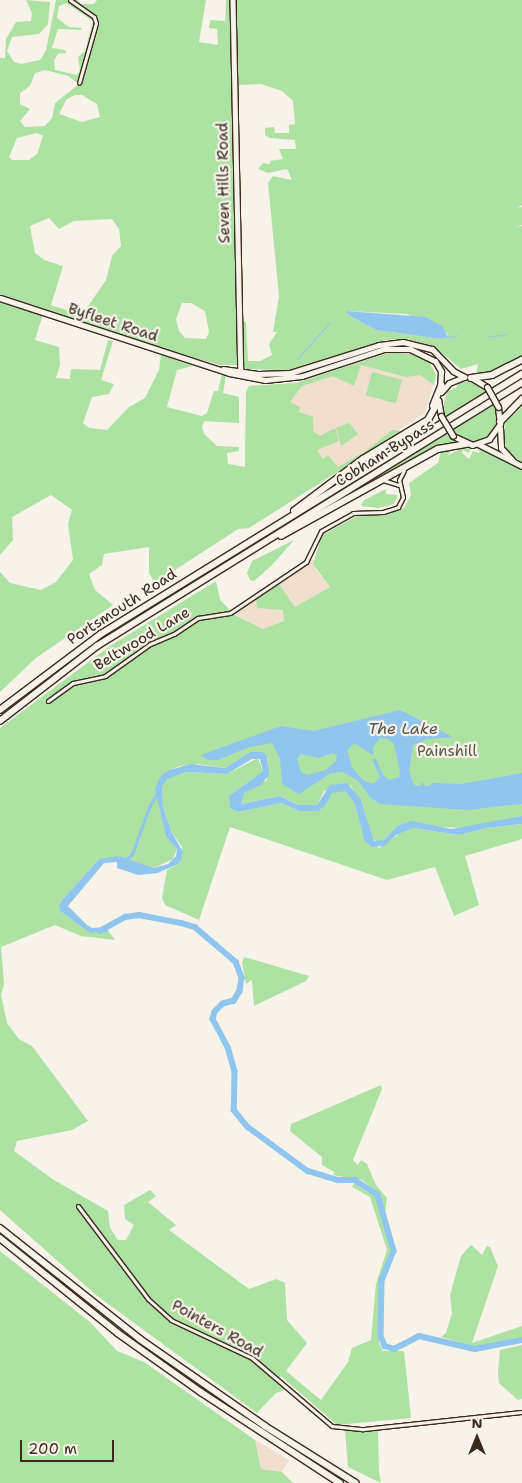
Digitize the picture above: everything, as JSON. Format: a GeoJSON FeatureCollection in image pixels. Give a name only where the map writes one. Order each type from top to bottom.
{"type":"FeatureCollection","features":[{"type":"Feature","properties":{"kind":"highway"},"geometry":{"type":"LineString","coordinates":[[468,378],[492,375],[522,360]]}},
{"type":"Feature","properties":{"kind":"highway","name":"Cobham Bypass"},"geometry":{"type":"LineString","coordinates":[[264,533],[522,374]]}},
{"type":"Feature","properties":{"kind":"highway","name":"Cobham Bypass"},"geometry":{"type":"LineString","coordinates":[[261,544],[522,383]]}},
{"type":"Feature","properties":{"kind":"highway"},"geometry":{"type":"LineString","coordinates":[[409,430],[429,414],[441,386]]}},
{"type":"Feature","properties":{"kind":"highway"},"geometry":{"type":"LineString","coordinates":[[500,424],[522,399]]}},
{"type":"Feature","properties":{"kind":"highway"},"geometry":{"type":"LineString","coordinates":[[264,533],[363,459],[431,417],[438,402]]}},
{"type":"Feature","properties":{"kind":"highway"},"geometry":{"type":"LineString","coordinates":[[261,544],[443,447],[467,444]]}},
{"type":"Feature","properties":{"kind":"highway","name":"Portsmouth Road"},"geometry":{"type":"LineString","coordinates":[[0,710],[101,634],[264,533]]}},
{"type":"Feature","properties":{"kind":"highway","name":"Portsmouth Road"},"geometry":{"type":"LineString","coordinates":[[0,721],[97,646],[261,544]]}},
{"type":"Feature","properties":{"kind":"highway"},"geometry":{"type":"LineString","coordinates":[[0,1228],[140,1339],[265,1426],[356,1483]]}},
{"type":"Feature","properties":{"kind":"highway"},"geometry":{"type":"LineString","coordinates":[[0,1238],[118,1333],[186,1382],[340,1483]]}},
{"type":"Feature","properties":{"kind":"main road","name":"Seven Hills Road"},"geometry":{"type":"LineString","coordinates":[[233,0],[242,371]]}},
{"type":"Feature","properties":{"kind":"main road","name":"Byfleet Road"},"geometry":{"type":"LineString","coordinates":[[0,298],[220,369],[290,374],[379,344],[403,342],[432,349],[453,371],[468,378]]}},
{"type":"Feature","properties":{"kind":"main road","name":"Byfleet Road"},"geometry":{"type":"LineString","coordinates":[[242,371],[284,380],[331,367],[379,350],[410,348],[435,361],[441,373],[441,386]]}},
{"type":"Feature","properties":{"kind":"main road"},"geometry":{"type":"LineString","coordinates":[[440,394],[452,381],[468,378],[486,387],[498,407],[502,448],[514,462]]}},
{"type":"Feature","properties":{"kind":"main road"},"geometry":{"type":"LineString","coordinates":[[441,386],[438,402],[441,416],[454,436],[467,444],[478,444],[491,438],[500,424]]}},
{"type":"Feature","properties":{"kind":"main road"},"geometry":{"type":"LineString","coordinates":[[478,444],[522,466]]}},
{"type":"Feature","properties":{"kind":"street"},"geometry":{"type":"LineString","coordinates":[[70,0],[94,17],[96,23],[80,83]]}},
{"type":"Feature","properties":{"kind":"street","name":"Beltwood Lane"},"geometry":{"type":"LineString","coordinates":[[48,701],[72,683],[105,676],[150,644],[178,632],[198,618],[230,613],[306,562],[321,531],[353,513],[383,512],[398,506],[403,497],[399,485],[406,467]]}},
{"type":"Feature","properties":{"kind":"street"},"geometry":{"type":"LineString","coordinates":[[383,480],[399,485]]}},
{"type":"Feature","properties":{"kind":"street","name":"Pointers Road"},"geometry":{"type":"LineString","coordinates":[[78,1206],[148,1299],[171,1320],[252,1358],[332,1426],[363,1429],[522,1412]]}},
{"type":"Feature","properties":{"kind":"shaded area"},"geometry":{"type":"Polygon","coordinates":[[[391,352],[410,352],[433,367],[436,375],[425,413],[246,529],[245,428],[249,386],[296,383],[391,352]]]}},
{"type":"Feature","properties":{"kind":"shaded area"},"geometry":{"type":"Polygon","coordinates":[[[313,559],[317,571],[330,587],[295,607],[279,584],[313,559]]]}},
{"type":"Feature","properties":{"kind":"shaded area"},"geometry":{"type":"Polygon","coordinates":[[[256,599],[258,608],[283,609],[285,621],[263,629],[233,613],[256,599]]]}},
{"type":"Feature","properties":{"kind":"shaded area"},"geometry":{"type":"Polygon","coordinates":[[[255,1440],[289,1460],[282,1472],[261,1469],[255,1440]]]}},
{"type":"Feature","properties":{"kind":"green space"},"geometry":{"type":"Polygon","coordinates":[[[26,0],[50,2],[48,24],[39,34],[12,37],[7,51],[14,62],[21,64],[40,60],[46,50],[56,0],[77,0],[81,4],[94,4],[97,0],[206,0],[199,42],[218,45],[217,29],[209,28],[210,20],[225,21],[225,30],[226,0],[231,0],[240,343],[237,365],[220,365],[43,314],[35,340],[59,347],[60,365],[56,378],[70,379],[71,369],[100,370],[108,340],[113,341],[101,380],[114,384],[109,394],[92,397],[83,423],[89,428],[107,430],[129,407],[145,398],[159,370],[161,355],[193,366],[177,370],[167,407],[202,416],[207,413],[214,391],[218,391],[222,374],[226,375],[223,393],[239,397],[239,423],[204,421],[202,427],[204,434],[217,446],[239,447],[239,451],[227,453],[228,464],[245,467],[246,392],[249,386],[296,383],[391,352],[419,355],[428,360],[436,375],[434,385],[420,375],[406,377],[361,365],[354,386],[333,376],[302,386],[290,402],[300,407],[299,412],[313,417],[313,431],[320,436],[335,428],[339,441],[317,450],[323,459],[328,455],[338,467],[366,451],[392,430],[402,431],[249,528],[238,529],[155,583],[149,573],[149,547],[104,554],[102,565],[89,574],[95,590],[113,605],[36,658],[0,692],[0,572],[10,583],[41,590],[56,582],[73,560],[68,524],[72,510],[51,495],[12,517],[13,540],[0,555],[0,58],[5,58],[6,39],[16,22],[31,21],[32,13],[26,0]],[[66,3],[59,6],[57,18],[69,27],[82,28],[81,30],[58,29],[52,48],[65,50],[66,53],[58,54],[54,60],[55,70],[77,75],[80,70],[78,57],[85,51],[93,21],[66,3]],[[45,70],[35,73],[30,86],[20,93],[20,104],[30,109],[20,121],[25,127],[45,126],[52,118],[55,103],[79,84],[68,76],[45,70]],[[75,95],[66,100],[59,114],[82,122],[100,117],[97,104],[82,95],[75,95]],[[37,133],[17,138],[9,157],[12,160],[29,160],[37,154],[43,136],[37,133]],[[49,218],[30,226],[35,253],[44,260],[63,266],[51,305],[82,315],[106,280],[112,256],[121,246],[119,229],[112,219],[74,221],[59,229],[49,218]],[[182,303],[176,319],[179,331],[185,338],[206,339],[209,332],[205,311],[191,303],[182,303]]]}},
{"type":"Feature","properties":{"kind":"green space"},"geometry":{"type":"Polygon","coordinates":[[[235,0],[522,0],[522,205],[518,208],[522,207],[522,225],[516,227],[522,226],[522,357],[497,370],[476,374],[478,364],[461,369],[436,348],[408,339],[386,340],[290,370],[246,369],[242,361],[241,321],[246,322],[248,361],[260,361],[272,355],[269,344],[277,332],[273,332],[279,296],[268,183],[273,176],[292,180],[287,169],[268,173],[258,169],[263,163],[270,164],[270,161],[283,159],[279,149],[296,149],[295,140],[270,138],[265,135],[265,128],[274,127],[275,133],[289,133],[289,125],[295,124],[293,101],[282,91],[261,84],[238,85],[235,0]],[[345,312],[376,330],[441,339],[448,337],[447,333],[407,314],[345,312]]]}},
{"type":"Feature","properties":{"kind":"green space"},"geometry":{"type":"Polygon","coordinates":[[[372,372],[402,380],[396,403],[366,395],[372,372]]]}},
{"type":"Feature","properties":{"kind":"green space"},"geometry":{"type":"Polygon","coordinates":[[[470,381],[486,392],[445,417],[442,411],[447,392],[457,387],[459,382],[470,381]]]}},
{"type":"Feature","properties":{"kind":"green space"},"geometry":{"type":"Polygon","coordinates":[[[494,405],[499,416],[491,435],[473,443],[458,438],[453,430],[494,405]]]}},
{"type":"Feature","properties":{"kind":"green space"},"geometry":{"type":"Polygon","coordinates":[[[522,407],[522,462],[509,453],[502,439],[506,422],[522,407]]]}},
{"type":"Feature","properties":{"kind":"green space"},"geometry":{"type":"Polygon","coordinates":[[[349,423],[358,434],[341,446],[336,428],[349,423]]]}},
{"type":"Feature","properties":{"kind":"green space"},"geometry":{"type":"Polygon","coordinates":[[[447,434],[459,443],[442,445],[358,491],[357,489],[447,434]]]}},
{"type":"Feature","properties":{"kind":"green space","name":"Painshill"},"geometry":{"type":"Polygon","coordinates":[[[464,447],[470,449],[469,453],[463,450],[462,453],[469,459],[473,451],[479,453],[480,450],[474,448],[478,447],[522,469],[522,816],[471,828],[397,826],[384,840],[377,842],[371,837],[364,810],[351,786],[324,791],[317,805],[298,805],[280,796],[241,804],[239,800],[244,793],[267,780],[268,759],[250,752],[225,768],[198,764],[180,766],[169,770],[156,789],[166,837],[177,849],[173,859],[154,868],[132,861],[99,859],[65,897],[60,911],[90,933],[109,932],[115,940],[81,936],[55,925],[1,947],[4,984],[1,995],[7,1023],[19,1039],[32,1046],[88,1121],[72,1130],[17,1141],[14,1151],[54,1180],[108,1211],[110,1228],[118,1240],[126,1240],[134,1225],[125,1219],[124,1205],[150,1190],[156,1196],[148,1202],[176,1225],[169,1230],[249,1289],[276,1279],[285,1283],[287,1320],[307,1343],[286,1371],[321,1400],[348,1362],[352,1348],[371,1340],[376,1284],[387,1250],[370,1197],[352,1187],[354,1183],[377,1198],[391,1253],[381,1277],[379,1343],[383,1351],[404,1351],[411,1418],[337,1425],[281,1376],[277,1380],[288,1389],[276,1393],[257,1413],[96,1295],[0,1210],[0,728],[110,646],[216,581],[220,600],[235,615],[263,629],[284,621],[283,610],[257,608],[256,599],[279,584],[295,607],[330,587],[313,564],[322,535],[363,513],[388,514],[404,508],[411,495],[409,483],[438,463],[441,452],[453,449],[447,456],[464,447]]]}},
{"type":"Feature","properties":{"kind":"green space"},"geometry":{"type":"Polygon","coordinates":[[[386,489],[386,494],[398,495],[394,504],[378,508],[361,506],[364,500],[386,489]]]}},
{"type":"Feature","properties":{"kind":"green space"},"geometry":{"type":"Polygon","coordinates":[[[294,540],[272,565],[254,581],[250,580],[247,573],[252,561],[294,540]]]}},
{"type":"Feature","properties":{"kind":"green space"},"geometry":{"type":"Polygon","coordinates":[[[258,758],[263,771],[229,796],[232,809],[238,812],[281,803],[299,811],[326,805],[332,793],[340,790],[345,791],[355,804],[364,840],[379,848],[400,833],[413,828],[459,835],[487,828],[522,824],[522,839],[465,856],[479,905],[454,916],[435,867],[387,880],[230,827],[199,920],[165,905],[162,898],[167,870],[180,863],[182,847],[171,831],[163,807],[162,787],[167,778],[186,772],[227,774],[258,758]]]}},
{"type":"Feature","properties":{"kind":"green space"},"geometry":{"type":"Polygon","coordinates":[[[244,957],[309,976],[306,981],[254,1006],[252,980],[246,984],[242,963],[244,957]]]}},
{"type":"Feature","properties":{"kind":"green space"},"geometry":{"type":"Polygon","coordinates":[[[381,1085],[382,1089],[353,1160],[358,1165],[361,1160],[367,1164],[376,1185],[387,1198],[385,1214],[380,1196],[372,1188],[362,1180],[333,1175],[334,1172],[322,1165],[322,1157],[290,1131],[291,1124],[381,1085]]]}},
{"type":"Feature","properties":{"kind":"green space"},"geometry":{"type":"Polygon","coordinates":[[[471,1245],[482,1255],[487,1246],[490,1247],[498,1266],[472,1343],[522,1326],[522,1337],[488,1346],[471,1346],[441,1337],[446,1333],[452,1313],[450,1295],[461,1256],[471,1245]]]}},
{"type":"Feature","properties":{"kind":"green space"},"geometry":{"type":"Polygon","coordinates":[[[0,1251],[90,1322],[117,1351],[144,1362],[255,1440],[261,1469],[282,1472],[293,1483],[0,1483],[0,1251]]]}},
{"type":"Feature","properties":{"kind":"green space"},"geometry":{"type":"Polygon","coordinates":[[[522,1345],[522,1399],[518,1400],[499,1383],[498,1372],[500,1350],[522,1345]]]}},
{"type":"Feature","properties":{"kind":"green space"},"geometry":{"type":"Polygon","coordinates":[[[378,1430],[381,1483],[348,1467],[345,1431],[378,1430]]]}},
{"type":"Feature","properties":{"kind":"water"},"geometry":{"type":"Polygon","coordinates":[[[345,312],[426,317],[443,327],[448,337],[441,339],[376,330],[350,316],[345,312]]]}},
{"type":"Feature","properties":{"kind":"water","name":"The Lake"},"geometry":{"type":"Polygon","coordinates":[[[400,710],[453,737],[427,739],[413,745],[409,771],[414,785],[420,786],[422,782],[426,787],[433,783],[461,784],[522,773],[522,804],[467,810],[380,804],[370,797],[357,780],[343,772],[331,773],[299,794],[282,784],[280,759],[272,743],[249,747],[218,760],[208,760],[201,755],[281,726],[314,731],[400,710]],[[380,738],[373,747],[373,755],[354,743],[347,751],[353,769],[364,781],[374,784],[380,777],[372,759],[376,759],[383,775],[389,780],[399,777],[400,771],[394,744],[389,739],[380,738]],[[333,753],[319,758],[301,754],[297,759],[301,772],[307,775],[326,770],[336,761],[337,755],[333,753]]]}},
{"type":"Feature","properties":{"kind":"water"},"geometry":{"type":"Polygon","coordinates":[[[250,752],[263,752],[267,756],[269,775],[261,785],[244,793],[241,804],[280,796],[298,805],[317,805],[330,785],[347,783],[360,798],[374,841],[384,840],[397,826],[411,821],[451,829],[522,816],[522,824],[487,828],[459,835],[413,828],[396,835],[384,846],[372,847],[364,840],[355,804],[345,791],[332,793],[326,805],[318,811],[299,811],[281,803],[238,812],[230,808],[229,796],[263,771],[260,759],[252,759],[227,774],[186,772],[167,779],[162,787],[163,807],[171,831],[183,852],[180,863],[158,873],[138,875],[117,868],[117,862],[104,863],[68,906],[87,925],[92,928],[105,927],[109,932],[90,933],[60,911],[59,905],[65,897],[99,859],[119,856],[154,868],[168,864],[176,856],[177,849],[166,837],[155,789],[160,777],[169,770],[191,764],[225,768],[250,752]]]}},
{"type":"Feature","properties":{"kind":"waterway"},"geometry":{"type":"LineString","coordinates":[[297,359],[329,323]]}},
{"type":"Feature","properties":{"kind":"waterway"},"geometry":{"type":"LineString","coordinates":[[448,337],[457,335]]}},
{"type":"Feature","properties":{"kind":"waterway"},"geometry":{"type":"LineString","coordinates":[[489,336],[505,335]]}},
{"type":"Feature","properties":{"kind":"waterway"},"geometry":{"type":"LineString","coordinates":[[124,861],[132,854],[150,805],[159,790]]}},
{"type":"Feature","properties":{"kind":"waterway"},"geometry":{"type":"LineString","coordinates":[[100,931],[125,917],[139,915],[181,923],[195,927],[236,962],[242,978],[240,991],[234,1001],[223,1004],[215,1012],[213,1019],[228,1047],[235,1071],[234,1110],[248,1127],[308,1171],[338,1180],[355,1180],[378,1195],[394,1251],[382,1281],[381,1336],[385,1346],[394,1349],[419,1336],[475,1349],[522,1340]]}}]}
